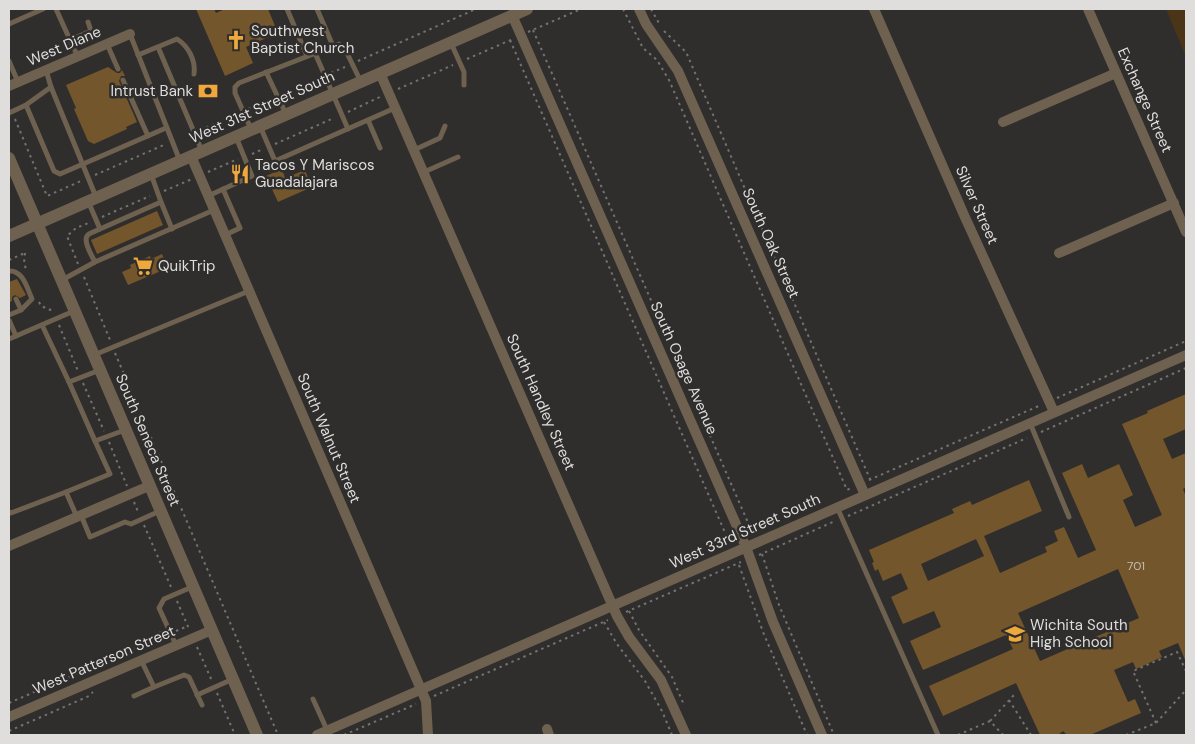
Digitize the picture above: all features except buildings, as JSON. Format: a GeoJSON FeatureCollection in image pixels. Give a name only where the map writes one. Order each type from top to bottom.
{"type":"FeatureCollection","features":[{"type":"Feature","properties":{"kind":"street","name":"West 31st Street South"},"geometry":{"type":"LineString","coordinates":[[9,236],[527,9]]}},
{"type":"Feature","properties":{"kind":"street","name":"South Oak Street"},"geometry":{"type":"LineString","coordinates":[[639,9],[651,32],[678,71],[870,493]]}},
{"type":"Feature","properties":{"kind":"street","name":"Silver Street"},"geometry":{"type":"LineString","coordinates":[[874,9],[964,215],[1054,412]]}},
{"type":"Feature","properties":{"kind":"street","name":"Exchange Street"},"geometry":{"type":"LineString","coordinates":[[1088,9],[1186,232]]}},
{"type":"Feature","properties":{"kind":"street","name":"South Osage Avenue"},"geometry":{"type":"LineString","coordinates":[[512,15],[746,547],[772,622],[822,735]]}},
{"type":"Feature","properties":{"kind":"street","name":"West Diane"},"geometry":{"type":"LineString","coordinates":[[13,84],[130,34]]}},
{"type":"Feature","properties":{"kind":"street","name":"South Handley Street"},"geometry":{"type":"LineString","coordinates":[[380,73],[613,606],[629,637],[661,680],[686,735]]}},
{"type":"Feature","properties":{"kind":"street"},"geometry":{"type":"LineString","coordinates":[[1003,122],[1116,73]]}},
{"type":"Feature","properties":{"kind":"street","name":"South Walnut Street"},"geometry":{"type":"LineString","coordinates":[[191,156],[421,690],[428,717],[428,735]]}},
{"type":"Feature","properties":{"kind":"street","name":"South Seneca Street"},"geometry":{"type":"LineString","coordinates":[[9,158],[257,735]]}},
{"type":"Feature","properties":{"kind":"street"},"geometry":{"type":"LineString","coordinates":[[1059,253],[1174,203]]}},
{"type":"Feature","properties":{"kind":"street","name":"West 33rd Street South"},"geometry":{"type":"LineString","coordinates":[[317,735],[1186,355]]}},
{"type":"Feature","properties":{"kind":"street"},"geometry":{"type":"LineString","coordinates":[[9,546],[149,486]]}},
{"type":"Feature","properties":{"kind":"street","name":"West Patterson Street"},"geometry":{"type":"LineString","coordinates":[[9,717],[212,630]]}},
{"type":"Feature","properties":{"kind":"lane"},"geometry":{"type":"LineString","coordinates":[[9,24],[42,9]]}},
{"type":"Feature","properties":{"kind":"lane"},"geometry":{"type":"LineString","coordinates":[[56,9],[78,57]]}},
{"type":"Feature","properties":{"kind":"lane"},"geometry":{"type":"LineString","coordinates":[[287,9],[307,56]]}},
{"type":"Feature","properties":{"kind":"lane"},"geometry":{"type":"LineString","coordinates":[[317,9],[333,46]]}},
{"type":"Feature","properties":{"kind":"lane"},"geometry":{"type":"LineString","coordinates":[[70,40],[91,31],[88,22]]}},
{"type":"Feature","properties":{"kind":"lane"},"geometry":{"type":"LineString","coordinates":[[130,34],[171,142],[191,156],[194,132],[158,46]]}},
{"type":"Feature","properties":{"kind":"lane"},"geometry":{"type":"LineString","coordinates":[[138,55],[177,39],[185,44],[196,66],[194,74]]}},
{"type":"Feature","properties":{"kind":"lane"},"geometry":{"type":"LineString","coordinates":[[451,42],[464,72],[464,85]]}},
{"type":"Feature","properties":{"kind":"lane"},"geometry":{"type":"LineString","coordinates":[[107,44],[118,69]]}},
{"type":"Feature","properties":{"kind":"lane"},"geometry":{"type":"LineString","coordinates":[[361,82],[345,49],[340,44],[266,72],[234,87],[243,111],[276,161],[395,108]]}},
{"type":"Feature","properties":{"kind":"lane"},"geometry":{"type":"LineString","coordinates":[[315,53],[348,129]]}},
{"type":"Feature","properties":{"kind":"lane"},"geometry":{"type":"LineString","coordinates":[[9,61],[13,84]]}},
{"type":"Feature","properties":{"kind":"lane"},"geometry":{"type":"LineString","coordinates":[[46,70],[50,87],[88,178],[100,229]]}},
{"type":"Feature","properties":{"kind":"lane"},"geometry":{"type":"LineString","coordinates":[[266,72],[286,114]]}},
{"type":"Feature","properties":{"kind":"lane"},"geometry":{"type":"LineString","coordinates":[[123,80],[148,136]]}},
{"type":"Feature","properties":{"kind":"lane"},"geometry":{"type":"LineString","coordinates":[[10,112],[26,105],[50,87]]}},
{"type":"Feature","properties":{"kind":"lane"},"geometry":{"type":"LineString","coordinates":[[177,92],[187,88]]}},
{"type":"Feature","properties":{"kind":"lane"},"geometry":{"type":"LineString","coordinates":[[26,105],[56,173],[60,174],[166,128]]}},
{"type":"Feature","properties":{"kind":"lane"},"geometry":{"type":"LineString","coordinates":[[368,120],[380,148]]}},
{"type":"Feature","properties":{"kind":"lane"},"geometry":{"type":"LineString","coordinates":[[414,150],[440,138],[445,126]]}},
{"type":"Feature","properties":{"kind":"lane"},"geometry":{"type":"LineString","coordinates":[[208,196],[252,176],[236,136]]}},
{"type":"Feature","properties":{"kind":"lane"},"geometry":{"type":"LineString","coordinates":[[424,172],[458,157]]}},
{"type":"Feature","properties":{"kind":"lane"},"geometry":{"type":"LineString","coordinates":[[151,174],[172,229]]}},
{"type":"Feature","properties":{"kind":"lane"},"geometry":{"type":"LineString","coordinates":[[223,189],[240,228],[225,235]]}},
{"type":"Feature","properties":{"kind":"lane"},"geometry":{"type":"LineString","coordinates":[[95,262],[86,242],[88,234],[161,202]]}},
{"type":"Feature","properties":{"kind":"lane"},"geometry":{"type":"LineString","coordinates":[[61,280],[95,262],[214,210]]}},
{"type":"Feature","properties":{"kind":"lane"},"geometry":{"type":"LineString","coordinates":[[9,271],[21,275],[32,299],[21,310],[9,315]]}},
{"type":"Feature","properties":{"kind":"lane"},"geometry":{"type":"LineString","coordinates":[[94,355],[249,291]]}},
{"type":"Feature","properties":{"kind":"lane"},"geometry":{"type":"LineString","coordinates":[[16,299],[21,310]]}},
{"type":"Feature","properties":{"kind":"lane"},"geometry":{"type":"LineString","coordinates":[[9,339],[74,311]]}},
{"type":"Feature","properties":{"kind":"lane"},"geometry":{"type":"LineString","coordinates":[[9,320],[16,336]]}},
{"type":"Feature","properties":{"kind":"lane"},"geometry":{"type":"LineString","coordinates":[[9,512],[11,513],[110,474],[42,325]]}},
{"type":"Feature","properties":{"kind":"lane"},"geometry":{"type":"LineString","coordinates":[[69,382],[100,370]]}},
{"type":"Feature","properties":{"kind":"lane"},"geometry":{"type":"LineString","coordinates":[[1030,423],[1070,517]]}},
{"type":"Feature","properties":{"kind":"lane"},"geometry":{"type":"LineString","coordinates":[[95,441],[126,429]]}},
{"type":"Feature","properties":{"kind":"lane"},"geometry":{"type":"LineString","coordinates":[[66,492],[90,537],[125,522],[131,524],[160,511]]}},
{"type":"Feature","properties":{"kind":"lane"},"geometry":{"type":"LineString","coordinates":[[837,507],[938,735]]}},
{"type":"Feature","properties":{"kind":"lane"},"geometry":{"type":"LineString","coordinates":[[176,645],[159,608],[164,599],[193,586]]}},
{"type":"Feature","properties":{"kind":"lane"},"geometry":{"type":"LineString","coordinates":[[145,642],[170,632]]}},
{"type":"Feature","properties":{"kind":"lane"},"geometry":{"type":"LineString","coordinates":[[141,660],[154,687]]}},
{"type":"Feature","properties":{"kind":"lane"},"geometry":{"type":"LineString","coordinates":[[134,696],[184,675],[189,677],[202,705]]}},
{"type":"Feature","properties":{"kind":"lane"},"geometry":{"type":"LineString","coordinates":[[197,695],[233,679]]}},
{"type":"Feature","properties":{"kind":"lane"},"geometry":{"type":"LineString","coordinates":[[314,699],[327,731]]}},
{"type":"Feature","properties":{"kind":"path"},"geometry":{"type":"LineString","coordinates":[[194,132],[476,9]]}},
{"type":"Feature","properties":{"kind":"path"},"geometry":{"type":"LineString","coordinates":[[623,9],[643,48],[657,60],[669,80],[847,490],[1186,341]]}},
{"type":"Feature","properties":{"kind":"path"},"geometry":{"type":"LineString","coordinates":[[651,9],[662,29],[686,52],[870,493],[880,502]]}},
{"type":"Feature","properties":{"kind":"path"},"geometry":{"type":"LineString","coordinates":[[533,30],[757,542],[779,605],[834,735]]}},
{"type":"Feature","properties":{"kind":"path"},"geometry":{"type":"LineString","coordinates":[[510,40],[738,564],[763,632],[807,735]]}},
{"type":"Feature","properties":{"kind":"path"},"geometry":{"type":"LineString","coordinates":[[10,112],[47,196],[171,142]]}},
{"type":"Feature","properties":{"kind":"path"},"geometry":{"type":"LineString","coordinates":[[9,260],[25,253]]}},
{"type":"Feature","properties":{"kind":"path"},"geometry":{"type":"LineString","coordinates":[[344,735],[1186,368]]}},
{"type":"Feature","properties":{"kind":"path"},"geometry":{"type":"LineString","coordinates":[[604,622],[616,644],[645,681],[662,711],[672,735]]}},
{"type":"Feature","properties":{"kind":"path"},"geometry":{"type":"LineString","coordinates":[[170,632],[188,626]]}},
{"type":"Feature","properties":{"kind":"path"},"geometry":{"type":"LineString","coordinates":[[9,703],[145,642]]}},
{"type":"Feature","properties":{"kind":"path"},"geometry":{"type":"LineString","coordinates":[[1156,723],[1133,671],[1177,652],[1186,671]]}},
{"type":"Feature","properties":{"kind":"path"},"geometry":{"type":"LineString","coordinates":[[9,730],[89,696],[94,690]]}},
{"type":"Feature","properties":{"kind":"path"},"geometry":{"type":"LineString","coordinates":[[1126,735],[1156,723],[1186,690]]}},
{"type":"Feature","properties":{"kind":"path"},"geometry":{"type":"LineString","coordinates":[[958,735],[990,721],[1014,695]]}},
{"type":"Feature","properties":{"kind":"path"},"geometry":{"type":"LineString","coordinates":[[1009,700],[1031,735]]}},
{"type":"Feature","properties":{"kind":"path"},"geometry":{"type":"LineString","coordinates":[[990,721],[1003,735]]}},
{"type":"Feature","properties":{"kind":"shaded area"},"geometry":{"type":"Polygon","coordinates":[[[1166,9],[1186,9],[1186,57],[1166,9]]]}},
{"type":"Feature","properties":{"kind":"place","name":"Southwest Baptist Church"},"geometry":{"type":"Point","coordinates":[236,40]}},
{"type":"Feature","properties":{"kind":"place","name":"Intrust Bank"},"geometry":{"type":"Point","coordinates":[208,91]}},
{"type":"Feature","properties":{"kind":"place","name":"Tacos Y Mariscos Guadalajara"},"geometry":{"type":"Point","coordinates":[240,174]}},
{"type":"Feature","properties":{"kind":"place","name":"QuikTrip"},"geometry":{"type":"Point","coordinates":[143,266]}},
{"type":"Feature","properties":{"kind":"place","name":"Wichita South High School"},"geometry":{"type":"Point","coordinates":[1015,634]}}]}
